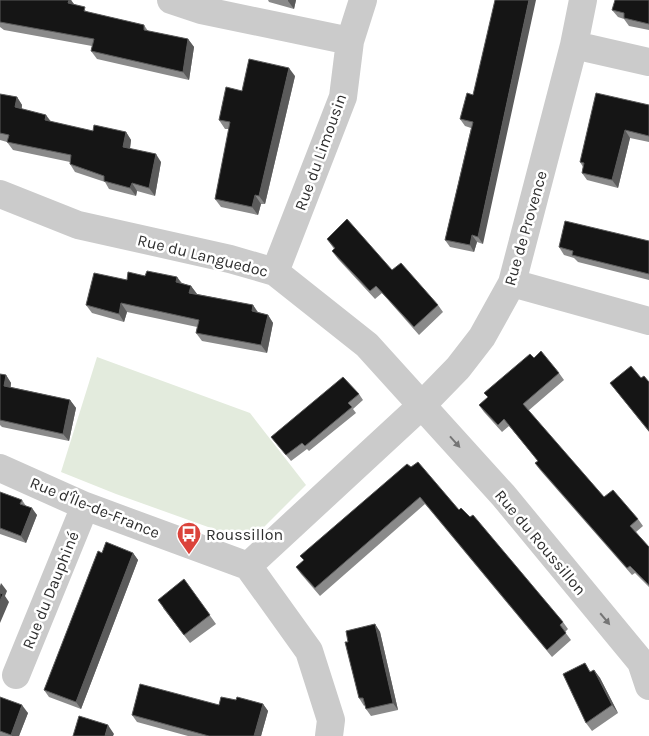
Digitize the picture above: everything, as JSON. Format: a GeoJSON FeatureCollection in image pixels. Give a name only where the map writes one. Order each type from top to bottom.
{"type":"FeatureCollection","features":[{"type":"Feature","properties":{"kind":"street"},"geometry":{"type":"LineString","coordinates":[[172,0],[201,10],[350,41]]}},
{"type":"Feature","properties":{"kind":"street","name":"Rue du Limousin"},"geometry":{"type":"LineString","coordinates":[[275,272],[343,97],[350,41],[363,0]]}},
{"type":"Feature","properties":{"kind":"street","name":"Rue de Provence"},"geometry":{"type":"LineString","coordinates":[[248,566],[421,406],[458,368],[482,337],[512,283],[574,45],[583,0]]}},
{"type":"Feature","properties":{"kind":"street"},"geometry":{"type":"LineString","coordinates":[[574,45],[649,62]]}},
{"type":"Feature","properties":{"kind":"street","name":"Rue du Languedoc"},"geometry":{"type":"LineString","coordinates":[[0,194],[78,225],[230,259],[275,272],[367,345],[421,406]]}},
{"type":"Feature","properties":{"kind":"street"},"geometry":{"type":"LineString","coordinates":[[512,283],[649,321]]}},
{"type":"Feature","properties":{"kind":"street","name":"Rue du Roussillon"},"geometry":{"type":"LineString","coordinates":[[421,406],[503,495],[641,662],[649,686]]}},
{"type":"Feature","properties":{"kind":"street","name":"Rue d'Île-de-France"},"geometry":{"type":"LineString","coordinates":[[0,468],[84,506],[248,566]]}},
{"type":"Feature","properties":{"kind":"street","name":"Rue du Dauphiné"},"geometry":{"type":"LineString","coordinates":[[16,675],[84,506]]}},
{"type":"Feature","properties":{"kind":"street"},"geometry":{"type":"LineString","coordinates":[[248,566],[309,652],[331,720],[329,736]]}},
{"type":"Feature","properties":{"kind":"shaded area"},"geometry":{"type":"Polygon","coordinates":[[[97,357],[250,413],[306,485],[258,533],[236,537],[61,472],[97,357]]]}},
{"type":"Feature","properties":{"kind":"building"},"geometry":{"type":"Polygon","coordinates":[[[0,0],[69,0],[68,3],[85,7],[84,11],[144,25],[144,30],[188,39],[183,72],[91,51],[94,39],[0,22],[0,0]]]}},
{"type":"Feature","properties":{"kind":"building"},"geometry":{"type":"Polygon","coordinates":[[[495,0],[529,0],[478,237],[472,235],[470,245],[445,240],[473,122],[460,119],[467,93],[473,95],[495,0]]]}},
{"type":"Feature","properties":{"kind":"building"},"geometry":{"type":"Polygon","coordinates":[[[615,0],[649,0],[649,24],[624,18],[624,13],[612,10],[615,0]]]}},
{"type":"Feature","properties":{"kind":"building"},"geometry":{"type":"Polygon","coordinates":[[[249,59],[289,68],[259,196],[255,195],[252,207],[215,199],[230,122],[219,120],[226,87],[242,91],[249,59]]]}},
{"type":"Feature","properties":{"kind":"building"},"geometry":{"type":"Polygon","coordinates":[[[596,93],[649,105],[649,136],[625,130],[612,180],[582,173],[584,163],[580,162],[596,93]]]}},
{"type":"Feature","properties":{"kind":"building"},"geometry":{"type":"Polygon","coordinates":[[[0,94],[17,97],[15,107],[46,115],[45,120],[93,131],[94,125],[126,132],[123,147],[156,154],[149,188],[132,183],[130,188],[104,181],[104,176],[70,164],[71,155],[7,142],[9,135],[0,133],[0,94]]]}},
{"type":"Feature","properties":{"kind":"building"},"geometry":{"type":"Polygon","coordinates":[[[347,219],[392,270],[401,263],[438,305],[414,327],[376,286],[370,291],[332,251],[335,248],[327,239],[347,219]]]}},
{"type":"Feature","properties":{"kind":"building"},"geometry":{"type":"Polygon","coordinates":[[[565,221],[649,241],[649,274],[572,255],[573,251],[559,247],[565,221]]]}},
{"type":"Feature","properties":{"kind":"building"},"geometry":{"type":"Polygon","coordinates":[[[147,271],[177,277],[176,282],[191,286],[189,293],[253,305],[252,311],[268,315],[261,345],[196,333],[199,320],[121,303],[119,314],[86,305],[94,273],[127,280],[128,272],[145,276],[147,271]]]}},
{"type":"Feature","properties":{"kind":"building"},"geometry":{"type":"Polygon","coordinates":[[[541,351],[559,373],[523,404],[604,497],[613,490],[638,519],[630,526],[649,547],[649,585],[630,566],[627,568],[535,463],[538,461],[504,419],[498,425],[479,405],[488,397],[484,393],[530,354],[534,358],[541,351]]]}},
{"type":"Feature","properties":{"kind":"building"},"geometry":{"type":"Polygon","coordinates":[[[631,366],[641,378],[644,376],[649,382],[649,431],[610,383],[631,366]]]}},
{"type":"Feature","properties":{"kind":"building"},"geometry":{"type":"Polygon","coordinates":[[[0,374],[6,375],[4,386],[70,400],[63,434],[0,420],[0,374]]]}},
{"type":"Feature","properties":{"kind":"building"},"geometry":{"type":"Polygon","coordinates":[[[343,377],[359,394],[348,403],[352,407],[305,446],[302,443],[286,455],[271,437],[343,377]]]}},
{"type":"Feature","properties":{"kind":"building"},"geometry":{"type":"Polygon","coordinates":[[[418,462],[459,510],[461,508],[470,517],[473,515],[563,622],[560,625],[566,633],[547,650],[420,497],[315,588],[296,567],[304,560],[300,556],[407,464],[411,467],[418,462]]]}},
{"type":"Feature","properties":{"kind":"building"},"geometry":{"type":"Polygon","coordinates":[[[0,492],[22,500],[20,504],[32,508],[21,536],[0,528],[0,492]]]}},
{"type":"Feature","properties":{"kind":"building"},"geometry":{"type":"Polygon","coordinates":[[[106,542],[133,553],[76,702],[44,690],[98,551],[102,553],[106,542]]]}},
{"type":"Feature","properties":{"kind":"building"},"geometry":{"type":"Polygon","coordinates":[[[184,579],[210,615],[184,635],[158,600],[184,579]]]}},
{"type":"Feature","properties":{"kind":"building"},"geometry":{"type":"Polygon","coordinates":[[[375,624],[393,703],[366,709],[363,698],[359,698],[345,642],[348,642],[346,631],[375,624]]]}},
{"type":"Feature","properties":{"kind":"building"},"geometry":{"type":"Polygon","coordinates":[[[585,663],[590,672],[594,670],[612,705],[586,723],[563,674],[585,663]]]}},
{"type":"Feature","properties":{"kind":"building"},"geometry":{"type":"Polygon","coordinates":[[[140,684],[219,705],[221,697],[236,700],[237,697],[263,704],[254,736],[209,736],[132,715],[140,684]]]}},
{"type":"Feature","properties":{"kind":"building"},"geometry":{"type":"Polygon","coordinates":[[[0,697],[22,705],[11,735],[0,731],[0,697]]]}},
{"type":"Feature","properties":{"kind":"building"},"geometry":{"type":"Polygon","coordinates":[[[79,716],[108,725],[105,736],[73,736],[79,716]]]}},
{"type":"Feature","properties":{"kind":"place","name":"Roussillon"},"geometry":{"type":"Point","coordinates":[189,555]}}]}
